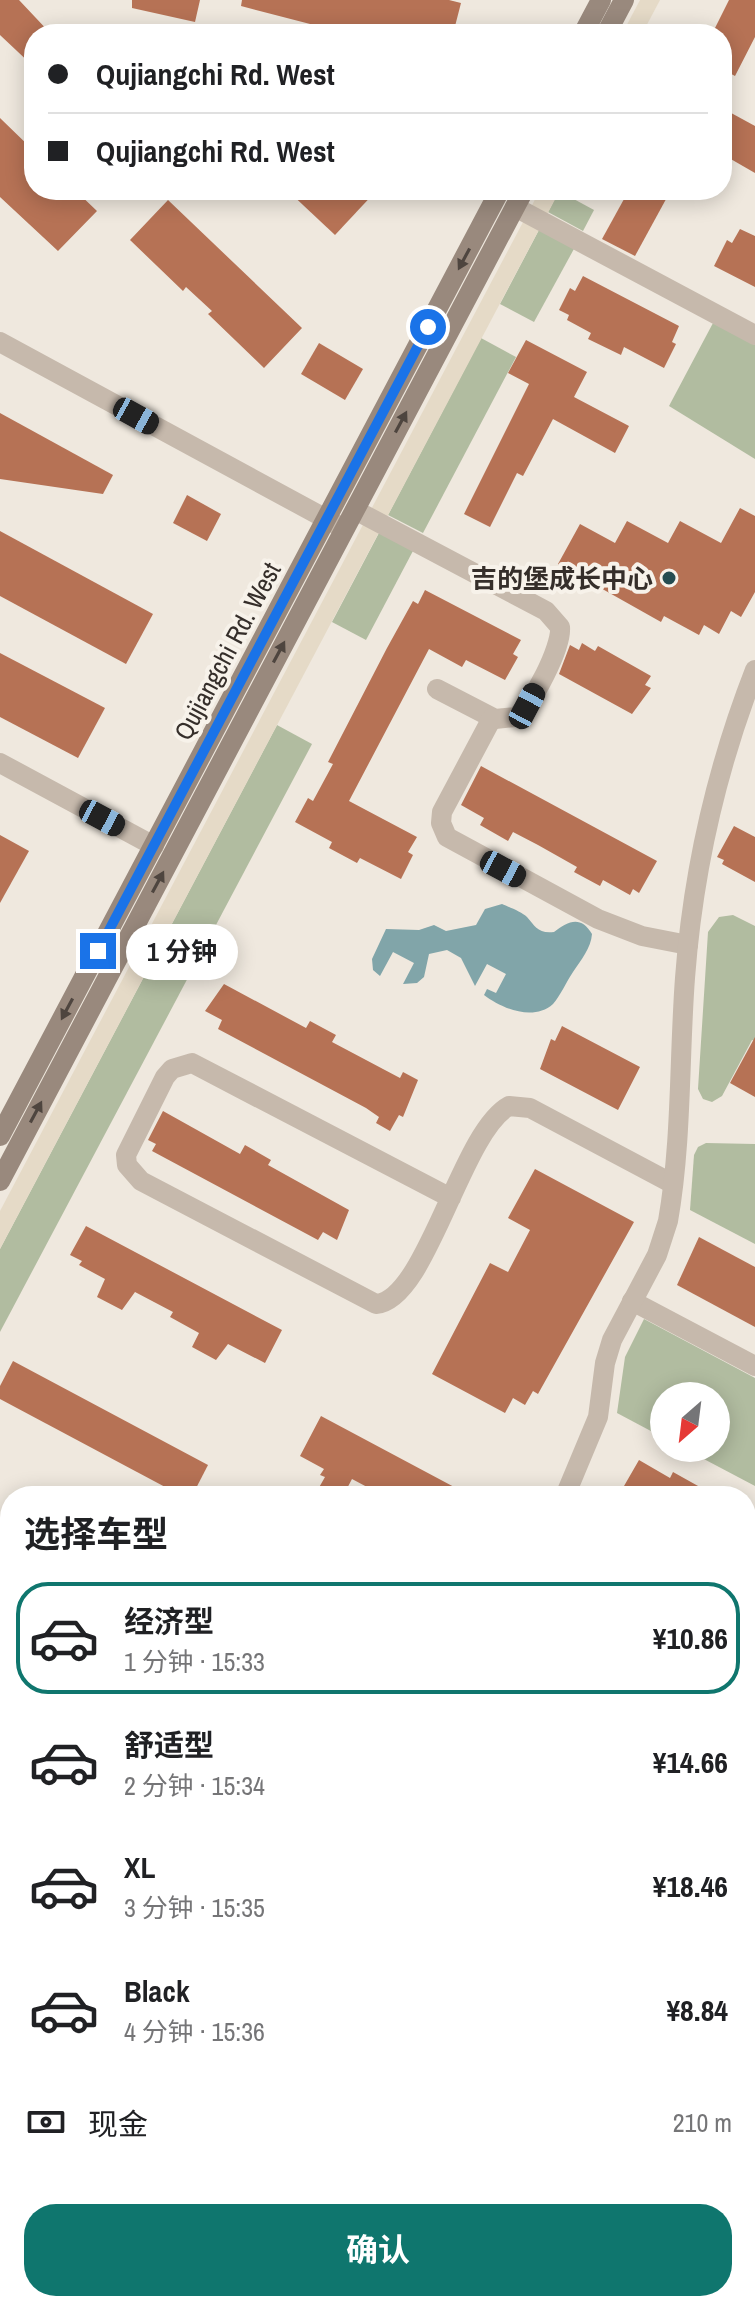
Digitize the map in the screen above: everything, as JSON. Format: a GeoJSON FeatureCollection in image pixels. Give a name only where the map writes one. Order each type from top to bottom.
{"type":"FeatureCollection","features":[{"type":"Feature","properties":{"kind":"street"},"geometry":{"type":"LineString","coordinates":[[588,24],[601,0]]}},
{"type":"Feature","properties":{"kind":"street"},"geometry":{"type":"LineString","coordinates":[[611,24],[624,0]]}},
{"type":"Feature","properties":{"kind":"street","name":"Qujiangchi Rd. West"},"geometry":{"type":"LineString","coordinates":[[0,1181],[336,524],[495,200]]}},
{"type":"Feature","properties":{"kind":"street","name":"Qujiangchi Rd. West"},"geometry":{"type":"LineString","coordinates":[[0,1136],[154,846],[336,524],[355,510],[518,200]]}},
{"type":"Feature","properties":{"kind":"street"},"geometry":{"type":"LineString","coordinates":[[521,200],[755,335]]}},
{"type":"Feature","properties":{"kind":"street"},"geometry":{"type":"LineString","coordinates":[[0,342],[336,524]]}},
{"type":"Feature","properties":{"kind":"street"},"geometry":{"type":"LineString","coordinates":[[355,510],[554,618],[561,638],[524,710],[511,719],[492,718],[437,689]]}},
{"type":"Feature","properties":{"kind":"street"},"geometry":{"type":"LineString","coordinates":[[569,1486],[598,1417],[605,1363],[612,1340],[663,1240],[673,1184],[688,945],[709,813],[729,742],[755,670]]}},
{"type":"Feature","properties":{"kind":"street"},"geometry":{"type":"LineString","coordinates":[[492,718],[442,812],[441,823],[447,837],[598,919],[642,936],[688,945]]}},
{"type":"Feature","properties":{"kind":"street"},"geometry":{"type":"LineString","coordinates":[[0,763],[154,846]]}},
{"type":"Feature","properties":{"kind":"street"},"geometry":{"type":"LineString","coordinates":[[451,1198],[192,1063],[172,1069],[165,1077],[126,1155],[127,1165],[141,1181],[376,1304],[386,1303],[402,1290],[451,1198],[493,1119],[509,1106],[519,1105],[673,1184]]}},
{"type":"Feature","properties":{"kind":"street"},"geometry":{"type":"LineString","coordinates":[[632,1301],[755,1366]]}},
{"type":"Feature","properties":{"kind":"green space"},"geometry":{"type":"Polygon","coordinates":[[[554,200],[576,200],[594,210],[583,231],[548,212],[554,200]]]}},
{"type":"Feature","properties":{"kind":"green space"},"geometry":{"type":"Polygon","coordinates":[[[540,228],[575,247],[534,322],[500,304],[540,228]]]}},
{"type":"Feature","properties":{"kind":"green space"},"geometry":{"type":"Polygon","coordinates":[[[713,323],[755,345],[755,459],[669,406],[713,323]]]}},
{"type":"Feature","properties":{"kind":"green space"},"geometry":{"type":"Polygon","coordinates":[[[481,338],[516,357],[423,533],[388,515],[481,338]]]}},
{"type":"Feature","properties":{"kind":"green space"},"geometry":{"type":"Polygon","coordinates":[[[380,531],[414,549],[366,640],[332,622],[380,531]]]}},
{"type":"Feature","properties":{"kind":"green space"},"geometry":{"type":"Polygon","coordinates":[[[277,725],[312,744],[0,1332],[0,1249],[277,725]]]}},
{"type":"Feature","properties":{"kind":"green space"},"geometry":{"type":"Polygon","coordinates":[[[733,915],[755,926],[755,1041],[752,1040],[722,1096],[712,1102],[703,1099],[698,1089],[708,932],[719,917],[733,915]]]}},
{"type":"Feature","properties":{"kind":"green space"},"geometry":{"type":"Polygon","coordinates":[[[706,1143],[755,1144],[755,1244],[690,1210],[694,1155],[698,1147],[706,1143]]]}},
{"type":"Feature","properties":{"kind":"green space"},"geometry":{"type":"Polygon","coordinates":[[[644,1319],[755,1378],[755,1486],[710,1462],[730,1462],[730,1382],[650,1382],[650,1431],[617,1413],[625,1357],[644,1319]]]}},
{"type":"Feature","properties":{"kind":"shaded area"},"geometry":{"type":"Polygon","coordinates":[[[640,0],[660,0],[647,24],[627,24],[640,0]]]}},
{"type":"Feature","properties":{"kind":"shaded area"},"geometry":{"type":"Polygon","coordinates":[[[535,200],[555,200],[0,1249],[0,1211],[535,200]]]}},
{"type":"Feature","properties":{"kind":"water"},"geometry":{"type":"Polygon","coordinates":[[[502,904],[525,915],[544,932],[554,932],[564,925],[579,922],[592,934],[585,954],[559,997],[545,1009],[517,1011],[491,1000],[484,995],[487,989],[496,993],[506,974],[487,964],[475,986],[461,958],[447,950],[429,954],[424,977],[417,983],[403,984],[414,963],[393,952],[380,976],[373,970],[372,959],[386,929],[419,930],[434,925],[446,931],[476,925],[485,909],[502,904]]]}},
{"type":"Feature","properties":{"kind":"building"},"geometry":{"type":"Polygon","coordinates":[[[0,0],[19,0],[42,24],[24,24],[24,58],[0,35],[0,0]]]}},
{"type":"Feature","properties":{"kind":"building"},"geometry":{"type":"Polygon","coordinates":[[[132,0],[200,0],[195,22],[132,8],[132,0]]]}},
{"type":"Feature","properties":{"kind":"building"},"geometry":{"type":"Polygon","coordinates":[[[242,0],[449,0],[461,3],[456,24],[310,24],[241,6],[242,0]]]}},
{"type":"Feature","properties":{"kind":"building"},"geometry":{"type":"Polygon","coordinates":[[[729,0],[755,0],[755,37],[735,76],[732,74],[732,24],[717,24],[729,0]]]}},
{"type":"Feature","properties":{"kind":"building"},"geometry":{"type":"Polygon","coordinates":[[[732,113],[755,126],[755,173],[732,160],[732,113]]]}},
{"type":"Feature","properties":{"kind":"building"},"geometry":{"type":"Polygon","coordinates":[[[0,118],[24,141],[24,200],[85,200],[97,211],[58,251],[0,197],[0,118]]]}},
{"type":"Feature","properties":{"kind":"building"},"geometry":{"type":"Polygon","coordinates":[[[168,200],[302,328],[264,368],[208,314],[212,311],[186,287],[183,291],[130,240],[168,200]]]}},
{"type":"Feature","properties":{"kind":"building"},"geometry":{"type":"Polygon","coordinates":[[[298,200],[368,200],[335,235],[298,200]]]}},
{"type":"Feature","properties":{"kind":"building"},"geometry":{"type":"Polygon","coordinates":[[[623,200],[666,200],[635,256],[602,239],[623,200]]]}},
{"type":"Feature","properties":{"kind":"building"},"geometry":{"type":"Polygon","coordinates":[[[740,229],[755,236],[755,287],[714,266],[727,240],[732,243],[740,229]]]}},
{"type":"Feature","properties":{"kind":"building"},"geometry":{"type":"Polygon","coordinates":[[[583,276],[679,326],[672,342],[676,344],[664,368],[624,347],[621,355],[588,339],[591,333],[567,320],[569,315],[559,310],[570,288],[575,291],[583,276]]]}},
{"type":"Feature","properties":{"kind":"building"},"geometry":{"type":"Polygon","coordinates":[[[526,340],[587,372],[574,397],[629,426],[615,453],[553,419],[523,476],[517,473],[490,527],[464,514],[529,384],[508,373],[526,340]]]}},
{"type":"Feature","properties":{"kind":"building"},"geometry":{"type":"Polygon","coordinates":[[[319,343],[363,369],[345,400],[301,374],[319,343]]]}},
{"type":"Feature","properties":{"kind":"building"},"geometry":{"type":"Polygon","coordinates":[[[0,413],[113,475],[103,494],[0,479],[0,413]]]}},
{"type":"Feature","properties":{"kind":"building"},"geometry":{"type":"Polygon","coordinates":[[[187,495],[221,514],[207,541],[173,523],[187,495]]]}},
{"type":"Feature","properties":{"kind":"building","name":"吉的堡成长中心"},"geometry":{"type":"Polygon","coordinates":[[[740,508],[755,516],[755,592],[741,617],[731,611],[719,634],[704,625],[699,635],[664,616],[661,622],[558,564],[580,524],[615,543],[627,521],[668,543],[680,521],[721,543],[740,508]]]}},
{"type":"Feature","properties":{"kind":"building"},"geometry":{"type":"Polygon","coordinates":[[[0,531],[153,614],[126,664],[0,596],[0,531]]]}},
{"type":"Feature","properties":{"kind":"building"},"geometry":{"type":"Polygon","coordinates":[[[425,590],[521,640],[513,654],[518,657],[505,680],[466,660],[462,667],[429,649],[349,801],[417,837],[408,852],[413,855],[401,879],[360,858],[357,863],[329,848],[332,842],[295,822],[308,798],[313,801],[333,764],[328,762],[387,648],[413,601],[418,604],[425,590]]]}},
{"type":"Feature","properties":{"kind":"building"},"geometry":{"type":"Polygon","coordinates":[[[582,643],[595,651],[598,646],[651,676],[645,685],[651,688],[632,714],[559,674],[570,645],[579,650],[582,643]]]}},
{"type":"Feature","properties":{"kind":"building"},"geometry":{"type":"Polygon","coordinates":[[[0,653],[105,708],[78,758],[0,717],[0,653]]]}},
{"type":"Feature","properties":{"kind":"building"},"geometry":{"type":"Polygon","coordinates":[[[481,766],[657,861],[639,893],[633,889],[630,895],[603,880],[600,886],[574,872],[577,867],[513,832],[508,841],[480,825],[484,818],[461,805],[481,766]]]}},
{"type":"Feature","properties":{"kind":"building"},"geometry":{"type":"Polygon","coordinates":[[[734,826],[755,837],[755,882],[722,864],[724,860],[717,857],[734,826]]]}},
{"type":"Feature","properties":{"kind":"building"},"geometry":{"type":"Polygon","coordinates":[[[0,835],[29,851],[0,903],[0,835]]]}},
{"type":"Feature","properties":{"kind":"building"},"geometry":{"type":"Polygon","coordinates":[[[224,984],[306,1028],[310,1021],[336,1035],[332,1042],[400,1078],[403,1072],[418,1080],[403,1117],[399,1115],[390,1131],[376,1123],[379,1117],[366,1108],[218,1029],[222,1020],[205,1011],[224,984]]]}},
{"type":"Feature","properties":{"kind":"building"},"geometry":{"type":"Polygon","coordinates":[[[562,1026],[640,1067],[618,1110],[540,1069],[551,1039],[555,1041],[562,1026]]]}},
{"type":"Feature","properties":{"kind":"building"},"geometry":{"type":"Polygon","coordinates":[[[755,1037],[755,1097],[730,1083],[755,1037]]]}},
{"type":"Feature","properties":{"kind":"building"},"geometry":{"type":"Polygon","coordinates":[[[163,1111],[240,1154],[245,1145],[271,1160],[268,1165],[349,1210],[337,1240],[323,1232],[318,1240],[152,1151],[156,1144],[148,1140],[163,1111]]]}},
{"type":"Feature","properties":{"kind":"building"},"geometry":{"type":"Polygon","coordinates":[[[535,1169],[634,1222],[538,1394],[533,1391],[525,1405],[513,1398],[505,1413],[432,1374],[490,1263],[508,1272],[530,1230],[508,1218],[535,1169]]]}},
{"type":"Feature","properties":{"kind":"building"},"geometry":{"type":"Polygon","coordinates":[[[86,1226],[282,1330],[265,1363],[228,1344],[216,1360],[192,1347],[199,1333],[170,1317],[173,1312],[135,1292],[122,1310],[97,1297],[105,1279],[79,1265],[82,1261],[70,1255],[86,1226]]]}},
{"type":"Feature","properties":{"kind":"building"},"geometry":{"type":"Polygon","coordinates":[[[699,1237],[755,1267],[755,1327],[677,1285],[699,1237]]]}},
{"type":"Feature","properties":{"kind":"building"},"geometry":{"type":"Polygon","coordinates":[[[13,1361],[208,1465],[197,1486],[163,1486],[0,1399],[0,1386],[13,1361]]]}},
{"type":"Feature","properties":{"kind":"building"},"geometry":{"type":"Polygon","coordinates":[[[321,1416],[452,1486],[365,1486],[352,1479],[348,1486],[320,1486],[325,1477],[320,1475],[324,1469],[300,1456],[321,1416]]]}},
{"type":"Feature","properties":{"kind":"building"},"geometry":{"type":"Polygon","coordinates":[[[639,1460],[670,1478],[673,1472],[698,1486],[624,1486],[639,1460]]]}},
{"type":"Feature","properties":{"kind":"place","name":"吉的堡成长中心"},"geometry":{"type":"Point","coordinates":[669,578]}},
{"type":"Feature","properties":{"kind":"route"},"geometry":{"type":"LineString","coordinates":[[98,951],[428,327]]}}]}
